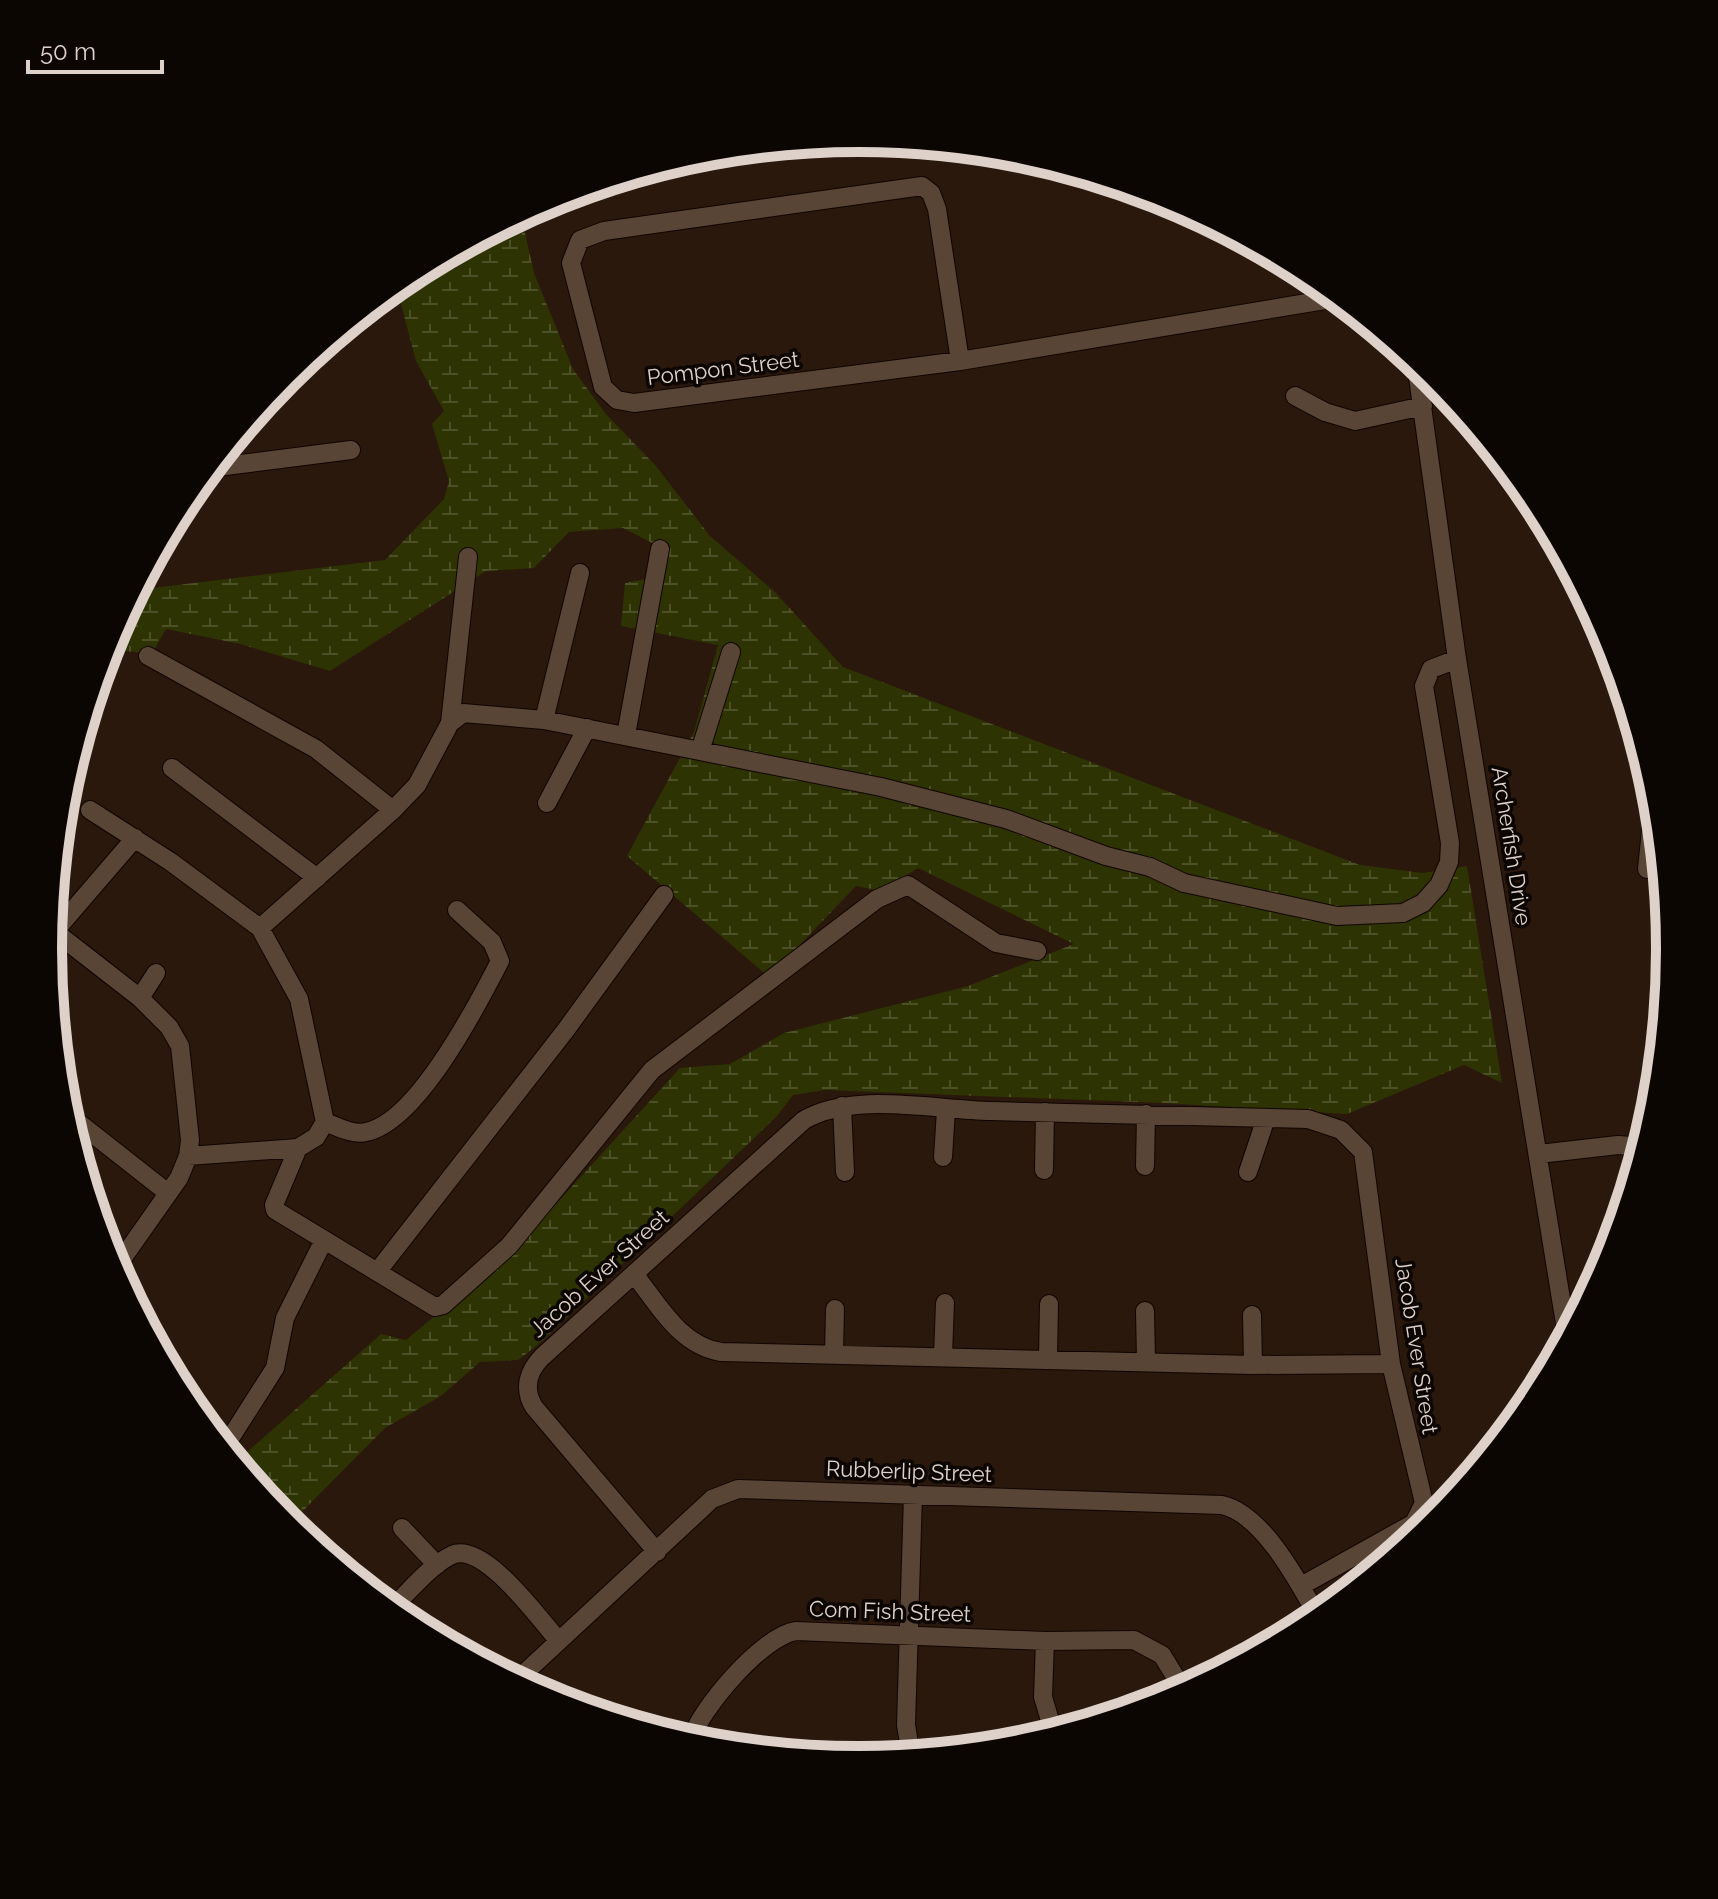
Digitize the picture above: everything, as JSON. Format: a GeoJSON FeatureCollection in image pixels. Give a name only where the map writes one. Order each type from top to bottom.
{"type":"FeatureCollection","features":[{"type":"Feature","properties":{"kind":"street","name":"Pompon Street"},"geometry":{"type":"LineString","coordinates":[[960,361],[937,209],[931,193],[922,186],[604,231],[580,240],[572,254],[571,263],[603,387],[612,397],[626,402],[960,361],[1321,301]]}},
{"type":"Feature","properties":{"kind":"street","name":"Archerfish Drive"},"geometry":{"type":"LineString","coordinates":[[1419,382],[1457,659],[1564,1320]]}},
{"type":"Feature","properties":{"kind":"street"},"geometry":{"type":"LineString","coordinates":[[1295,396],[1325,412],[1355,421],[1423,406]]}},
{"type":"Feature","properties":{"kind":"street"},"geometry":{"type":"LineString","coordinates":[[234,456],[351,450]]}},
{"type":"Feature","properties":{"kind":"street"},"geometry":{"type":"LineString","coordinates":[[626,735],[660,549]]}},
{"type":"Feature","properties":{"kind":"street"},"geometry":{"type":"LineString","coordinates":[[260,928],[417,785],[450,723],[468,557]]}},
{"type":"Feature","properties":{"kind":"street"},"geometry":{"type":"LineString","coordinates":[[544,720],[580,573]]}},
{"type":"Feature","properties":{"kind":"street"},"geometry":{"type":"LineString","coordinates":[[700,751],[731,652]]}},
{"type":"Feature","properties":{"kind":"street"},"geometry":{"type":"LineString","coordinates":[[148,656],[316,749],[393,810]]}},
{"type":"Feature","properties":{"kind":"street"},"geometry":{"type":"LineString","coordinates":[[450,723],[463,713],[544,720],[626,735],[881,787],[1006,819],[1199,887],[1337,916],[1403,913],[1423,903],[1439,885],[1449,862],[1450,843],[1424,686],[1431,669],[1457,659]]}},
{"type":"Feature","properties":{"kind":"street"},"geometry":{"type":"LineString","coordinates":[[547,803],[587,728]]}},
{"type":"Feature","properties":{"kind":"street"},"geometry":{"type":"LineString","coordinates":[[172,768],[317,878]]}},
{"type":"Feature","properties":{"kind":"street"},"geometry":{"type":"LineString","coordinates":[[90,810],[135,838],[260,928],[299,999],[325,1122],[316,1137],[298,1148],[188,1156]]}},
{"type":"Feature","properties":{"kind":"street"},"geometry":{"type":"LineString","coordinates":[[63,919],[135,838]]}},
{"type":"Feature","properties":{"kind":"street"},"geometry":{"type":"LineString","coordinates":[[1647,869],[1649,847]]}},
{"type":"Feature","properties":{"kind":"street"},"geometry":{"type":"LineString","coordinates":[[298,1148],[274,1205],[281,1215],[435,1307],[443,1305],[509,1246],[652,1070],[805,950],[900,886],[916,889],[996,943],[1037,951]]}},
{"type":"Feature","properties":{"kind":"street"},"geometry":{"type":"LineString","coordinates":[[377,1272],[565,1031],[664,895]]}},
{"type":"Feature","properties":{"kind":"street"},"geometry":{"type":"LineString","coordinates":[[325,1122],[357,1133],[386,1126],[404,1109],[464,1029],[500,961],[492,942],[457,910]]}},
{"type":"Feature","properties":{"kind":"street"},"geometry":{"type":"LineString","coordinates":[[62,937],[140,998],[169,1027],[180,1046],[190,1140],[188,1156],[168,1193],[124,1256]]}},
{"type":"Feature","properties":{"kind":"street"},"geometry":{"type":"LineString","coordinates":[[140,998],[156,973]]}},
{"type":"Feature","properties":{"kind":"street"},"geometry":{"type":"LineString","coordinates":[[842,1106],[845,1172]]}},
{"type":"Feature","properties":{"kind":"street","name":"Jacob Ever Street"},"geometry":{"type":"LineString","coordinates":[[657,1552],[534,1407],[528,1393],[529,1378],[537,1362],[795,1127],[820,1111],[842,1106],[1308,1119],[1331,1124],[1351,1136],[1363,1152],[1391,1364],[1423,1494],[1423,1510],[1407,1527],[1301,1586]]}},
{"type":"Feature","properties":{"kind":"street"},"geometry":{"type":"LineString","coordinates":[[943,1157],[946,1110]]}},
{"type":"Feature","properties":{"kind":"street"},"geometry":{"type":"LineString","coordinates":[[1044,1170],[1045,1112]]}},
{"type":"Feature","properties":{"kind":"street"},"geometry":{"type":"LineString","coordinates":[[1145,1166],[1146,1114]]}},
{"type":"Feature","properties":{"kind":"street"},"geometry":{"type":"LineString","coordinates":[[1248,1172],[1266,1118]]}},
{"type":"Feature","properties":{"kind":"street"},"geometry":{"type":"LineString","coordinates":[[82,1125],[168,1193]]}},
{"type":"Feature","properties":{"kind":"street"},"geometry":{"type":"LineString","coordinates":[[1539,1154],[1631,1146]]}},
{"type":"Feature","properties":{"kind":"street"},"geometry":{"type":"LineString","coordinates":[[230,1439],[275,1368],[285,1318],[324,1240]]}},
{"type":"Feature","properties":{"kind":"street"},"geometry":{"type":"LineString","coordinates":[[634,1274],[685,1338],[702,1348],[721,1352],[943,1355],[1253,1365],[1391,1364]]}},
{"type":"Feature","properties":{"kind":"street"},"geometry":{"type":"LineString","coordinates":[[943,1355],[945,1303]]}},
{"type":"Feature","properties":{"kind":"street"},"geometry":{"type":"LineString","coordinates":[[1048,1358],[1049,1304]]}},
{"type":"Feature","properties":{"kind":"street"},"geometry":{"type":"LineString","coordinates":[[834,1353],[835,1309]]}},
{"type":"Feature","properties":{"kind":"street"},"geometry":{"type":"LineString","coordinates":[[1145,1311],[1146,1361]]}},
{"type":"Feature","properties":{"kind":"street"},"geometry":{"type":"LineString","coordinates":[[1252,1315],[1253,1365]]}},
{"type":"Feature","properties":{"kind":"street","name":"Rubberlip Street"},"geometry":{"type":"LineString","coordinates":[[525,1673],[712,1499],[731,1491],[1230,1507],[1264,1534],[1312,1605]]}},
{"type":"Feature","properties":{"kind":"street"},"geometry":{"type":"LineString","coordinates":[[908,1745],[913,1495]]}},
{"type":"Feature","properties":{"kind":"street"},"geometry":{"type":"LineString","coordinates":[[402,1528],[437,1565]]}},
{"type":"Feature","properties":{"kind":"street"},"geometry":{"type":"LineString","coordinates":[[400,1600],[437,1565],[461,1553],[484,1560],[559,1641]]}},
{"type":"Feature","properties":{"kind":"street","name":"Com Fish Street"},"geometry":{"type":"LineString","coordinates":[[698,1730],[717,1698],[766,1645],[781,1634],[803,1631],[1045,1641],[1126,1639],[1142,1642],[1162,1655],[1177,1680]]}},
{"type":"Feature","properties":{"kind":"street"},"geometry":{"type":"LineString","coordinates":[[1045,1641],[1043,1697],[1051,1722]]}},
{"type":"Feature","properties":{"kind":"green space"},"geometry":{"type":"Polygon","coordinates":[[[524,227],[534,273],[573,369],[605,413],[656,466],[710,536],[775,592],[843,667],[1360,865],[1423,873],[1467,866],[1502,1083],[1464,1065],[1347,1114],[1164,1103],[825,1090],[793,1095],[777,1116],[540,1343],[518,1360],[480,1362],[441,1396],[385,1428],[298,1516],[244,1455],[381,1334],[406,1340],[515,1249],[680,1068],[730,1064],[784,1033],[968,986],[1074,944],[918,868],[882,891],[856,886],[769,977],[627,856],[694,732],[718,645],[621,626],[625,583],[655,577],[658,546],[623,528],[569,532],[534,568],[486,571],[330,671],[240,644],[166,629],[152,654],[121,651],[149,588],[385,560],[444,499],[449,481],[432,424],[444,411],[416,361],[400,299],[461,259],[524,227]]]}}]}
